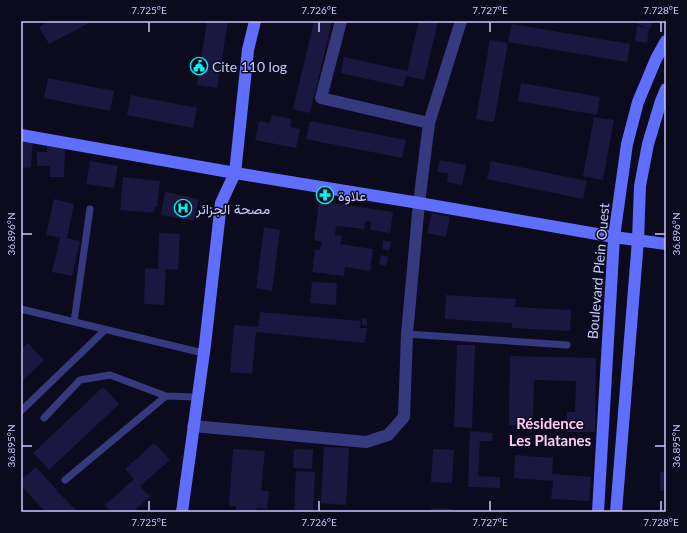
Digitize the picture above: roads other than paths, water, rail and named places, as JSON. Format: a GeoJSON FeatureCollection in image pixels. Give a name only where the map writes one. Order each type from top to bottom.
{"type":"FeatureCollection","features":[{"type":"Feature","properties":{"kind":"street"},"geometry":{"type":"LineString","coordinates":[[182,512],[221,203],[235,173],[248,50],[255,21]]}},
{"type":"Feature","properties":{"kind":"street"},"geometry":{"type":"LineString","coordinates":[[341,21],[321,98],[429,123]]}},
{"type":"Feature","properties":{"kind":"street"},"geometry":{"type":"LineString","coordinates":[[193,426],[366,442],[388,435],[404,417],[407,334],[419,203],[429,123],[460,21]]}},
{"type":"Feature","properties":{"kind":"street","name":"Boulevard Plein Ouest"},"geometry":{"type":"LineString","coordinates":[[598,512],[614,237],[627,144],[638,102],[656,59],[666,41]]}},
{"type":"Feature","properties":{"kind":"street"},"geometry":{"type":"LineString","coordinates":[[616,512],[638,240],[640,186],[646,151],[666,89]]}},
{"type":"Feature","properties":{"kind":"street"},"geometry":{"type":"LineString","coordinates":[[21,135],[235,173],[614,237],[666,244]]}},
{"type":"Feature","properties":{"kind":"lane"},"geometry":{"type":"LineString","coordinates":[[74,322],[90,208]]}},
{"type":"Feature","properties":{"kind":"lane"},"geometry":{"type":"LineString","coordinates":[[21,309],[203,354]]}},
{"type":"Feature","properties":{"kind":"lane"},"geometry":{"type":"LineString","coordinates":[[22,410],[105,330]]}},
{"type":"Feature","properties":{"kind":"lane"},"geometry":{"type":"LineString","coordinates":[[407,334],[567,345]]}},
{"type":"Feature","properties":{"kind":"lane"},"geometry":{"type":"LineString","coordinates":[[44,418],[80,380],[110,375],[166,396],[197,397]]}},
{"type":"Feature","properties":{"kind":"lane"},"geometry":{"type":"LineString","coordinates":[[65,480],[166,396]]}},
{"type":"Feature","properties":{"kind":"place","name":"Cite 110 log"},"geometry":{"type":"Point","coordinates":[199,66]}},
{"type":"Feature","properties":{"kind":"place","name":"علاوة"},"geometry":{"type":"Point","coordinates":[325,195]}},
{"type":"Feature","properties":{"kind":"place","name":"مصحة الجزائر"},"geometry":{"type":"Point","coordinates":[183,208]}},
{"type":"Feature","properties":{"kind":"district","name":"Résidence Les Platanes"},"geometry":{"type":"Point","coordinates":[550,432]}}]}
